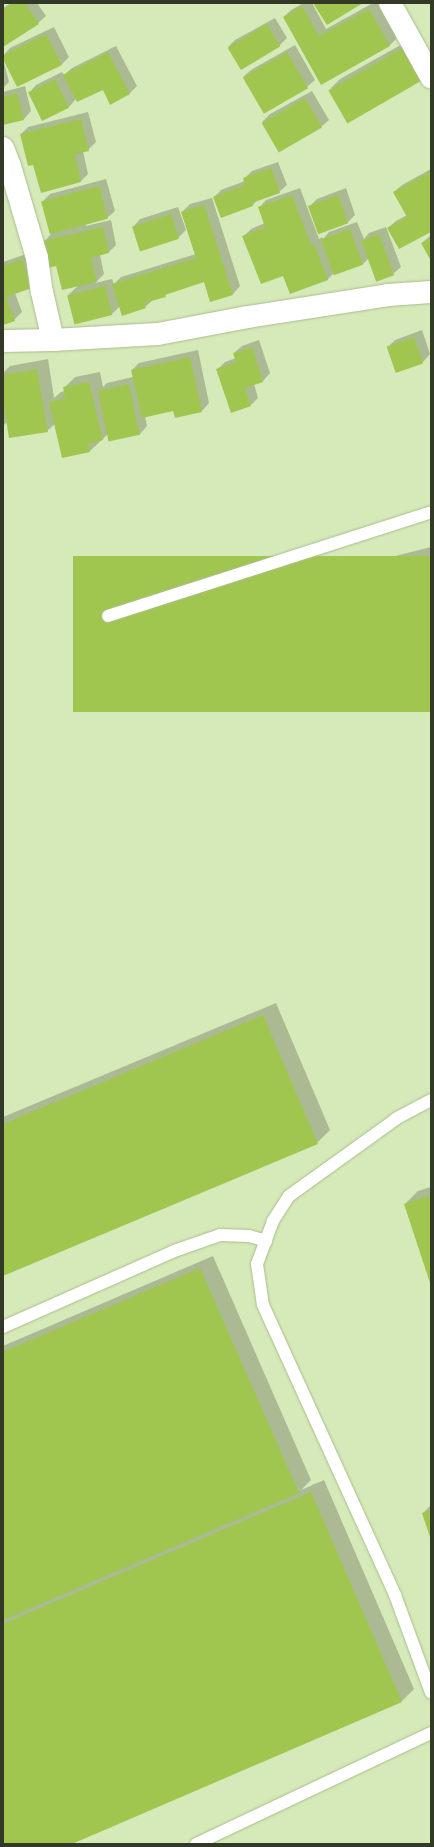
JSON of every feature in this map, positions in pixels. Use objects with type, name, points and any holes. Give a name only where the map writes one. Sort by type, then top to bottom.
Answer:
[{"type":"street","points":[[390,3],[431,77]]},
{"type":"street","points":[[3,148],[10,166],[37,258],[42,292],[53,340]]},
{"type":"street","points":[[3,341],[53,340],[158,334],[248,317],[388,295],[431,292]]},
{"type":"lane","points":[[108,616],[431,512]]},
{"type":"lane","points":[[431,1100],[396,1119],[289,1196],[273,1221],[257,1264],[263,1305],[395,1595],[431,1693]]},
{"type":"lane","points":[[3,1327],[177,1250],[220,1234],[249,1236],[266,1240]]},
{"type":"lane","points":[[196,1844],[431,1733]]},
{"type":"building","points":[[13,3],[25,3],[39,24],[3,47],[3,10]]},
{"type":"building","points":[[313,3],[363,3],[327,25]]},
{"type":"building","points":[[302,6],[319,36],[369,9],[390,46],[321,85],[283,17]]},
{"type":"building","points":[[267,24],[280,46],[241,70],[228,48]]},
{"type":"building","points":[[46,34],[62,65],[17,87],[3,59],[3,55]]},
{"type":"building","points":[[402,48],[421,81],[347,123],[328,90]]},
{"type":"building","points":[[108,52],[130,94],[110,105],[103,90],[77,102],[63,75]]},
{"type":"building","points":[[287,52],[308,88],[264,114],[243,78]]},
{"type":"building","points":[[55,79],[69,108],[42,121],[28,92]]},
{"type":"building","points":[[17,93],[24,120],[3,125],[3,97]]},
{"type":"building","points":[[305,98],[322,127],[279,152],[262,123]]},
{"type":"building","points":[[81,119],[89,151],[75,154],[81,182],[41,193],[33,165],[28,166],[20,134]]},
{"type":"building","points":[[271,168],[280,193],[252,203],[253,206],[221,218],[213,197],[245,185],[243,178]]},
{"type":"building","points":[[431,171],[431,232],[399,249],[387,228],[407,217],[393,192]]},
{"type":"building","points":[[99,186],[108,219],[50,234],[41,202]]},
{"type":"building","points":[[292,195],[311,245],[314,244],[328,280],[290,294],[283,276],[261,284],[242,236],[265,227],[258,207]]},
{"type":"building","points":[[338,195],[348,223],[318,234],[308,206]]},
{"type":"building","points":[[204,205],[233,295],[210,302],[204,282],[165,295],[166,297],[144,303],[146,308],[122,316],[112,284],[196,258],[181,212]]},
{"type":"building","points":[[171,214],[179,239],[140,251],[132,227]]},
{"type":"building","points":[[103,227],[109,253],[91,258],[97,282],[62,290],[56,266],[49,268],[43,241]]},
{"type":"building","points":[[350,229],[363,265],[334,275],[321,240]]},
{"type":"building","points":[[379,234],[394,275],[376,282],[361,240]]},
{"type":"building","points":[[431,238],[431,261],[421,243]]},
{"type":"building","points":[[22,259],[32,288],[6,297],[15,321],[3,325],[3,266]]},
{"type":"building","points":[[105,286],[112,315],[74,325],[67,295]]},
{"type":"building","points":[[414,337],[423,363],[396,373],[387,346]]},
{"type":"building","points":[[252,347],[263,382],[245,388],[251,406],[231,413],[216,369],[236,362],[233,353]]},
{"type":"building","points":[[190,357],[202,412],[175,418],[173,411],[142,418],[131,370]]},
{"type":"building","points":[[37,369],[48,432],[9,438],[3,401],[3,375]]},
{"type":"building","points":[[89,382],[103,440],[89,444],[90,452],[62,458],[49,402],[65,398],[63,387]]},
{"type":"building","points":[[129,384],[140,435],[109,442],[98,391]]},
{"type":"building","points":[[73,556],[431,556],[431,712],[73,712]]},
{"type":"building","points":[[263,1015],[318,1144],[3,1276],[3,1124]]},
{"type":"building","points":[[431,1195],[431,1286],[404,1204]]},
{"type":"building","points":[[200,1268],[299,1493],[3,1620],[3,1352]]},
{"type":"building","points":[[311,1492],[402,1702],[72,1844],[3,1844],[3,1624]]},
{"type":"building","points":[[431,1510],[431,1540],[422,1513]]}]
